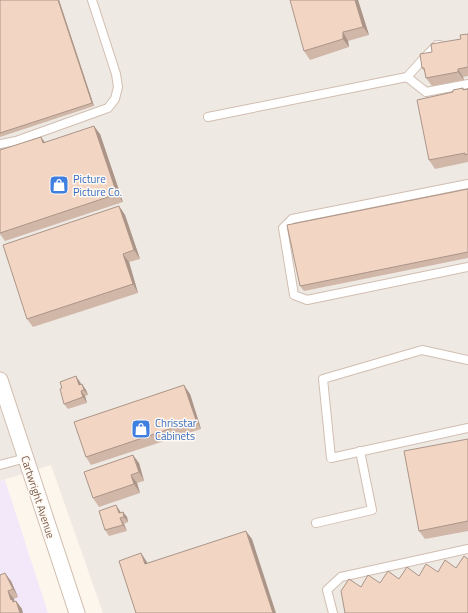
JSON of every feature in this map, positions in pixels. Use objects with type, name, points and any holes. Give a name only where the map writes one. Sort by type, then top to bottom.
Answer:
[{"type":"street","name":"Cartwright Avenue","points":[[0,380],[77,613]]},
{"type":"lane","points":[[0,144],[16,140],[108,108],[115,99],[118,87],[116,74],[92,0]]},
{"type":"lane","points":[[208,117],[407,77],[425,56],[437,45],[445,44]]},
{"type":"lane","points":[[407,77],[426,92],[468,84]]},
{"type":"lane","points":[[468,184],[292,219],[282,228],[294,295],[307,300],[468,267]]},
{"type":"lane","points":[[468,360],[422,350],[322,379],[330,458],[468,428]]},
{"type":"lane","points":[[316,523],[372,510],[360,452]]},
{"type":"lane","points":[[0,465],[26,458]]},
{"type":"lane","points":[[333,613],[327,590],[341,577],[468,549]]},
{"type":"shaded area","points":[[0,0],[468,0],[468,613],[103,613],[51,465],[0,481]]},
{"type":"shaded area","points":[[5,480],[48,613],[0,613],[0,481]]},
{"type":"building","points":[[0,0],[58,0],[92,103],[0,133]]},
{"type":"building","points":[[290,0],[355,0],[363,27],[343,32],[343,39],[304,51]]},
{"type":"building","points":[[468,34],[468,67],[458,69],[458,72],[426,78],[424,68],[422,68],[420,54],[432,52],[431,44],[461,39],[460,35]]},
{"type":"building","points":[[463,88],[463,90],[468,89],[468,154],[465,155],[465,153],[429,160],[417,100],[453,92],[453,90]]},
{"type":"building","name":"Picture Picture Co.","points":[[94,126],[117,194],[0,233],[0,150],[41,137],[43,143]]},
{"type":"building","points":[[468,189],[468,252],[300,286],[287,225]]},
{"type":"building","points":[[119,206],[134,250],[123,254],[133,284],[27,319],[3,245]]},
{"type":"building","points":[[76,376],[79,385],[82,384],[84,390],[81,391],[83,397],[64,404],[60,389],[62,388],[60,382]]},
{"type":"building","name":"Chrisstar Cabinets","points":[[184,385],[196,420],[86,457],[74,422]]},
{"type":"building","points":[[468,439],[468,521],[419,531],[404,451]]},
{"type":"building","points":[[133,455],[139,472],[131,475],[134,484],[93,498],[84,472]]},
{"type":"building","points":[[116,505],[119,513],[123,512],[124,517],[120,518],[123,525],[105,530],[99,511]]},
{"type":"building","points":[[246,531],[273,613],[136,613],[119,561],[141,553],[145,564]]},
{"type":"building","points":[[464,556],[468,559],[468,613],[345,613],[341,591],[349,579],[361,587],[368,575],[380,583],[388,571],[399,579],[407,567],[419,576],[426,564],[438,572],[445,560],[456,568]]},
{"type":"building","points":[[5,573],[13,589],[8,591],[11,600],[12,599],[13,602],[16,601],[20,613],[0,613],[0,575]]},
{"type":"place","name":"Picture Picture Co.","points":[[59,185]]},
{"type":"place","name":"Chrisstar Cabinets","points":[[141,429]]}]
